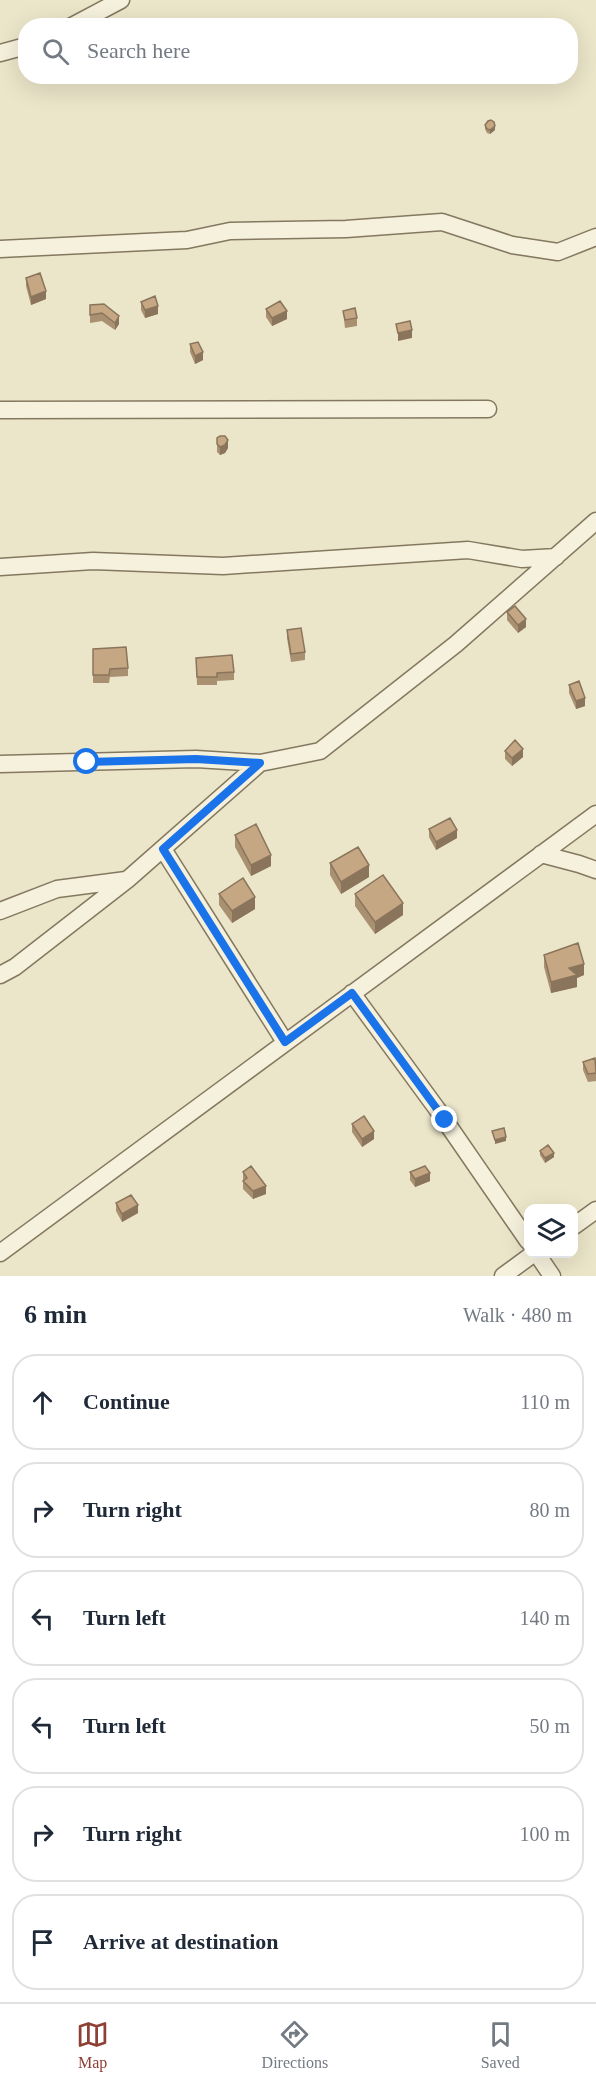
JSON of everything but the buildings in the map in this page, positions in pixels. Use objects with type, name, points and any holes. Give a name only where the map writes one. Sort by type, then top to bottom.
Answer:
[{"type":"street","points":[[87,18],[121,0]]},
{"type":"street","points":[[0,53],[18,48]]},
{"type":"street","points":[[0,249],[187,240],[231,231],[346,229],[442,222],[512,245],[558,252],[596,237]]},
{"type":"street","points":[[0,410],[488,410]]},
{"type":"street","points":[[0,764],[196,759],[260,763],[320,751],[456,644],[596,521]]},
{"type":"street","points":[[0,567],[93,561],[223,566],[468,550],[522,560],[556,557]]},
{"type":"street","points":[[0,975],[15,967],[127,880],[260,763]]},
{"type":"street","points":[[0,1253],[596,814]]},
{"type":"street","points":[[163,849],[285,1042]]},
{"type":"street","points":[[541,854],[596,870]]},
{"type":"street","points":[[0,911],[57,889],[127,880]]},
{"type":"street","points":[[352,993],[437,1109],[524,1235]]},
{"type":"street","points":[[578,1223],[596,1210]]},
{"type":"street","points":[[503,1276],[529,1258]]},
{"type":"street","points":[[538,1258],[552,1276]]},
{"type":"route","points":[[87,762],[196,759],[260,763],[163,849],[285,1042],[352,993],[445,1120]]}]
